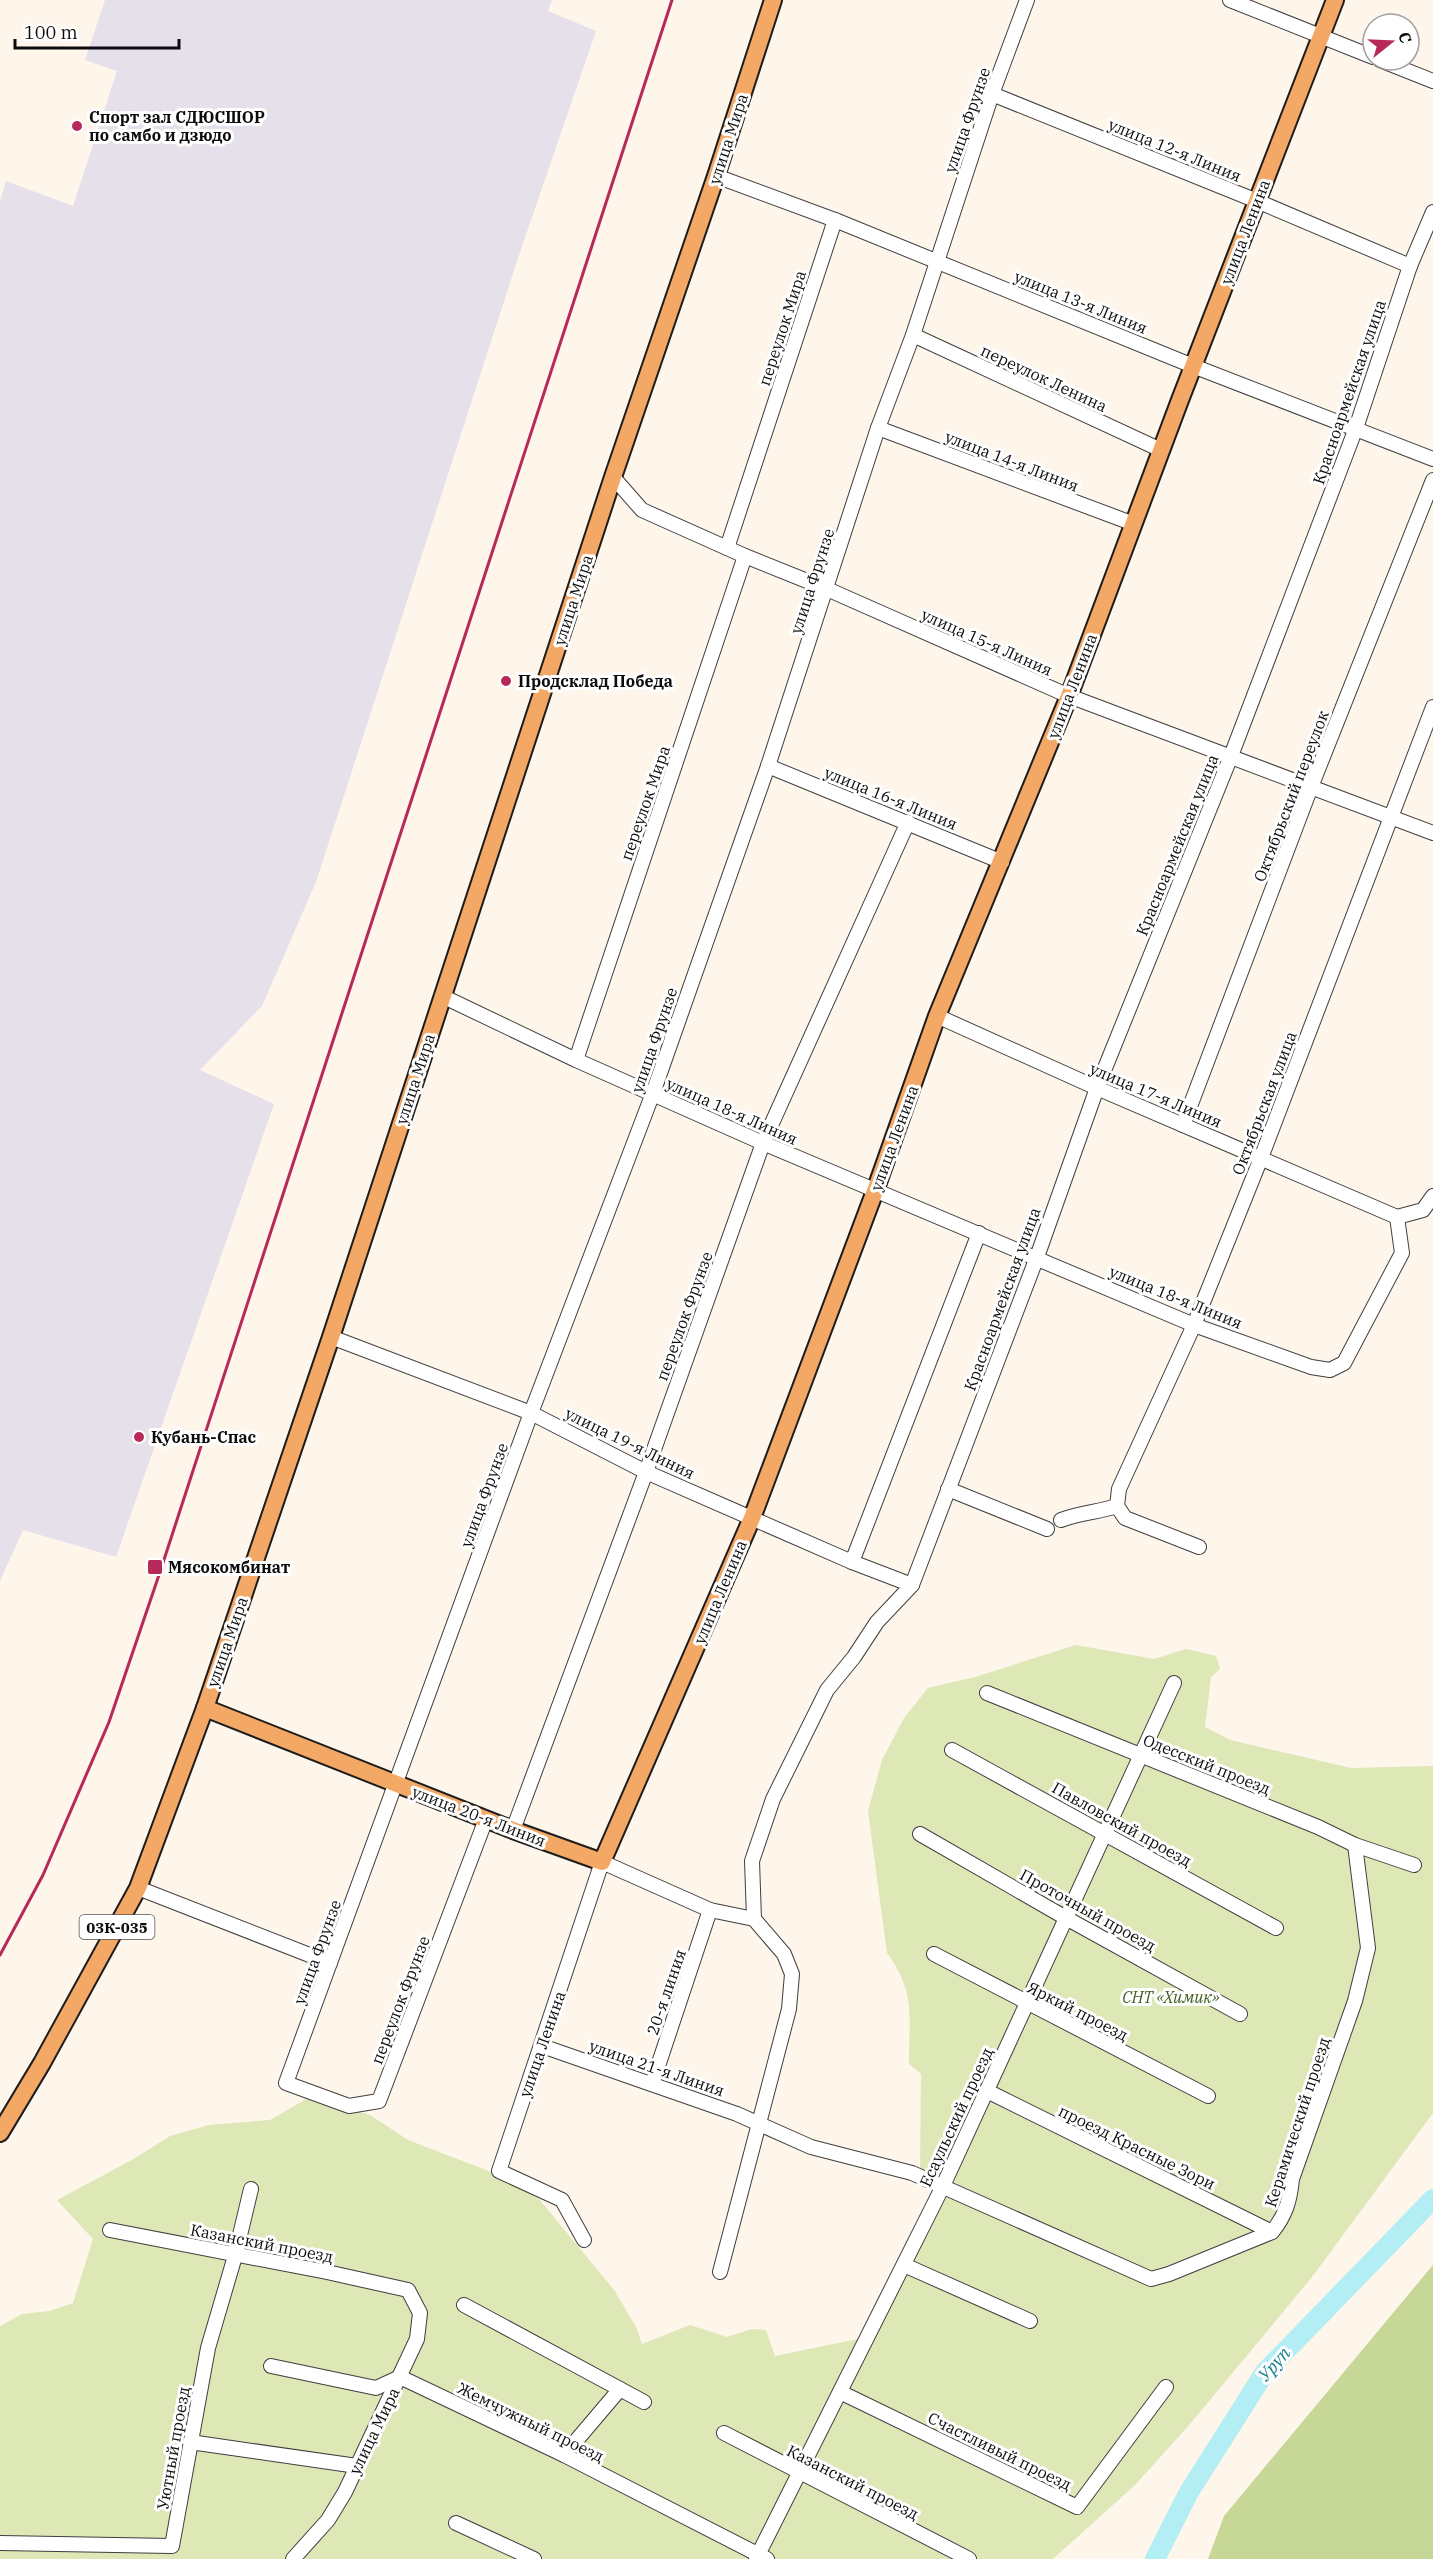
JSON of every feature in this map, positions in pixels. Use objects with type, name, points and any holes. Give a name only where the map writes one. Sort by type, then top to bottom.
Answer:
[{"type":"main road","name":"улица Мира","points":[[0,2133],[42,2063],[138,1887],[205,1708],[331,1337],[613,477],[716,176],[772,0]]},
{"type":"main road","name":"улица Ленина","points":[[602,1862],[752,1518],[875,1191],[937,1016],[1069,696],[1193,366],[1335,0]]},
{"type":"main road","name":"улица 20-я Линия","points":[[205,1708],[513,1830],[602,1862]]},
{"type":"street","name":"улица Фрунзе","points":[[286,2083],[531,1413],[653,1093],[768,766],[878,428],[913,335],[992,94],[1027,0]]},
{"type":"street","points":[[1230,0],[1361,52]]},
{"type":"street","points":[[1410,72],[1433,81]]},
{"type":"street","name":"улица 12-я Линия","points":[[992,94],[1257,201],[1410,266]]},
{"type":"street","name":"улица 13-я Линия","points":[[716,176],[835,220],[1193,366],[1433,459]]},
{"type":"street","name":"Красноармейская улица","points":[[754,1919],[752,1862],[773,1799],[827,1690],[878,1622],[912,1585],[1037,1257],[1097,1088],[1231,756],[1356,428],[1410,266],[1433,212]]},
{"type":"street","name":"переулок Мира","points":[[727,548],[835,220]]},
{"type":"street","name":"переулок Ленина","points":[[913,335],[1161,450]]},
{"type":"street","name":"улица 14-я Линия","points":[[878,428],[1134,524]]},
{"type":"street","name":"улица 15-я Линия","points":[[613,477],[642,510],[744,556],[827,589],[1069,696],[1433,833]]},
{"type":"street","name":"Октябрьский переулок","points":[[1183,1125],[1311,787],[1433,480]]},
{"type":"street","name":"переулок Мира","points":[[576,1060],[744,556]]},
{"type":"street","name":"Октябрьская улица","points":[[1117,1506],[1119,1489],[1194,1325],[1261,1158],[1433,707]]},
{"type":"street","name":"улица 16-я Линия","points":[[768,766],[1002,862]]},
{"type":"street","name":"переулок Фрунзе","points":[[513,1830],[646,1472],[764,1143],[908,822]]},
{"type":"street","name":"улица 18-я Линия","points":[[442,996],[576,1060],[875,1191],[1037,1257],[1194,1325],[1311,1367],[1330,1370],[1344,1363],[1402,1253],[1396,1217]]},
{"type":"street","name":"улица 17-я Линия","points":[[937,1016],[1396,1217]]},
{"type":"street","points":[[1396,1217],[1423,1210],[1433,1196]]},
{"type":"street","points":[[852,1562],[979,1233]]},
{"type":"street","name":"улица 19-я Линия","points":[[331,1337],[531,1413],[646,1472],[852,1562],[912,1585]]},
{"type":"street","points":[[948,1490],[1047,1528]]},
{"type":"street","points":[[1061,1520],[1071,1516],[1098,1513],[1117,1506],[1125,1518],[1199,1547]]},
{"type":"street","name":"Есаульский проезд","points":[[760,2558],[942,2188],[1174,1683]]},
{"type":"street","name":"Одесский проезд","points":[[987,1693],[1318,1827],[1355,1845],[1414,1865]]},
{"type":"street","name":"Павловский проезд","points":[[952,1750],[1276,1928]]},
{"type":"street","name":"переулок Фрунзе","points":[[286,2083],[349,2106],[379,2101],[486,1819]]},
{"type":"street","name":"Проточный проезд","points":[[920,1834],[1240,2014]]},
{"type":"street","name":"Керамический проезд","points":[[942,2188],[1151,2278],[1169,2274],[1272,2232],[1283,2219],[1290,2201],[1292,2179],[1355,2001],[1368,1948],[1355,1845]]},
{"type":"street","name":"улица 20-я Линия","points":[[602,1862],[711,1910],[754,1919]]},
{"type":"street","name":"улица Ленина","points":[[584,2240],[562,2200],[499,2170],[602,1862]]},
{"type":"street","points":[[138,1887],[330,1963]]},
{"type":"street","name":"20-я линия","points":[[652,2084],[711,1910]]},
{"type":"street","points":[[720,2272],[789,2009],[792,1974],[784,1954],[754,1919]]},
{"type":"street","name":"Яркий проезд","points":[[934,1954],[1208,2096]]},
{"type":"street","name":"улица 21-я Линия","points":[[542,2046],[737,2114],[759,2124]]},
{"type":"street","name":"проезд Красные Зори","points":[[987,2091],[1272,2232]]},
{"type":"street","points":[[759,2124],[811,2147],[912,2173],[942,2188]]},
{"type":"street","name":"Уютный проезд","points":[[0,2543],[172,2546],[208,2348],[235,2256],[251,2189]]},
{"type":"street","name":"Казанский проезд","points":[[110,2230],[408,2290]]},
{"type":"street","points":[[904,2265],[1030,2321]]},
{"type":"street","name":"улица Мира","points":[[293,2559],[328,2520],[357,2466],[417,2339],[420,2313],[408,2290]]},
{"type":"street","points":[[464,2305],[644,2402]]},
{"type":"street","points":[[271,2366],[376,2388],[400,2377]]},
{"type":"street","name":"Жемчужный проезд","points":[[400,2377],[564,2456],[760,2558]]},
{"type":"street","name":"Счастливый проезд","points":[[840,2392],[1077,2507],[1166,2387]]},
{"type":"street","points":[[564,2456],[620,2389]]},
{"type":"street","name":"Казанский проезд","points":[[724,2433],[969,2559]]},
{"type":"street","points":[[190,2442],[357,2466]]},
{"type":"street","points":[[456,2523],[534,2559]]},
{"type":"shaded area","points":[[105,0],[552,0],[548,11],[596,31],[518,258],[316,882],[262,1006],[200,1070],[274,1104],[116,1557],[23,1530],[0,1581],[0,201],[6,181],[73,206],[117,71],[85,60]]},
{"type":"green space","name":"СНТ «Химик»","points":[[1076,1645],[1154,1659],[1186,1649],[1216,1656],[1220,1669],[1211,1677],[1205,1727],[1230,1740],[1351,1768],[1433,1766],[1433,2113],[1312,2277],[1190,2424],[1135,2485],[1053,2559],[0,2559],[0,2326],[22,2314],[50,2311],[73,2303],[93,2239],[57,2200],[132,2160],[170,2136],[209,2125],[270,2120],[310,2097],[370,2115],[408,2140],[499,2175],[539,2199],[614,2290],[636,2327],[642,2344],[690,2325],[727,2337],[752,2329],[766,2330],[775,2356],[858,2339],[929,2198],[942,2188],[920,2171],[921,2074],[909,2064],[910,2019],[907,1993],[903,1980],[887,1953],[868,1811],[882,1760],[904,1718],[928,1688],[975,1677]]},
{"type":"green space","points":[[1433,2265],[1433,2559],[1208,2559],[1224,2516]]},
{"type":"waterway","name":"Уруп","points":[[1155,2559],[1189,2492],[1265,2372],[1433,2199]]},
{"type":"railway","points":[[0,1955],[43,1875],[109,1722],[160,1572],[672,0]]},
{"type":"place","name":"Спорт зал СДЮСШОР по самбо и дзюдо","points":[[77,126]]},
{"type":"place","name":"Продсклад Победа","points":[[506,681]]},
{"type":"place","name":"Кубань-Спас","points":[[139,1437]]},
{"type":"place","name":"Мясокомбинат","points":[[155,1567]]}]
